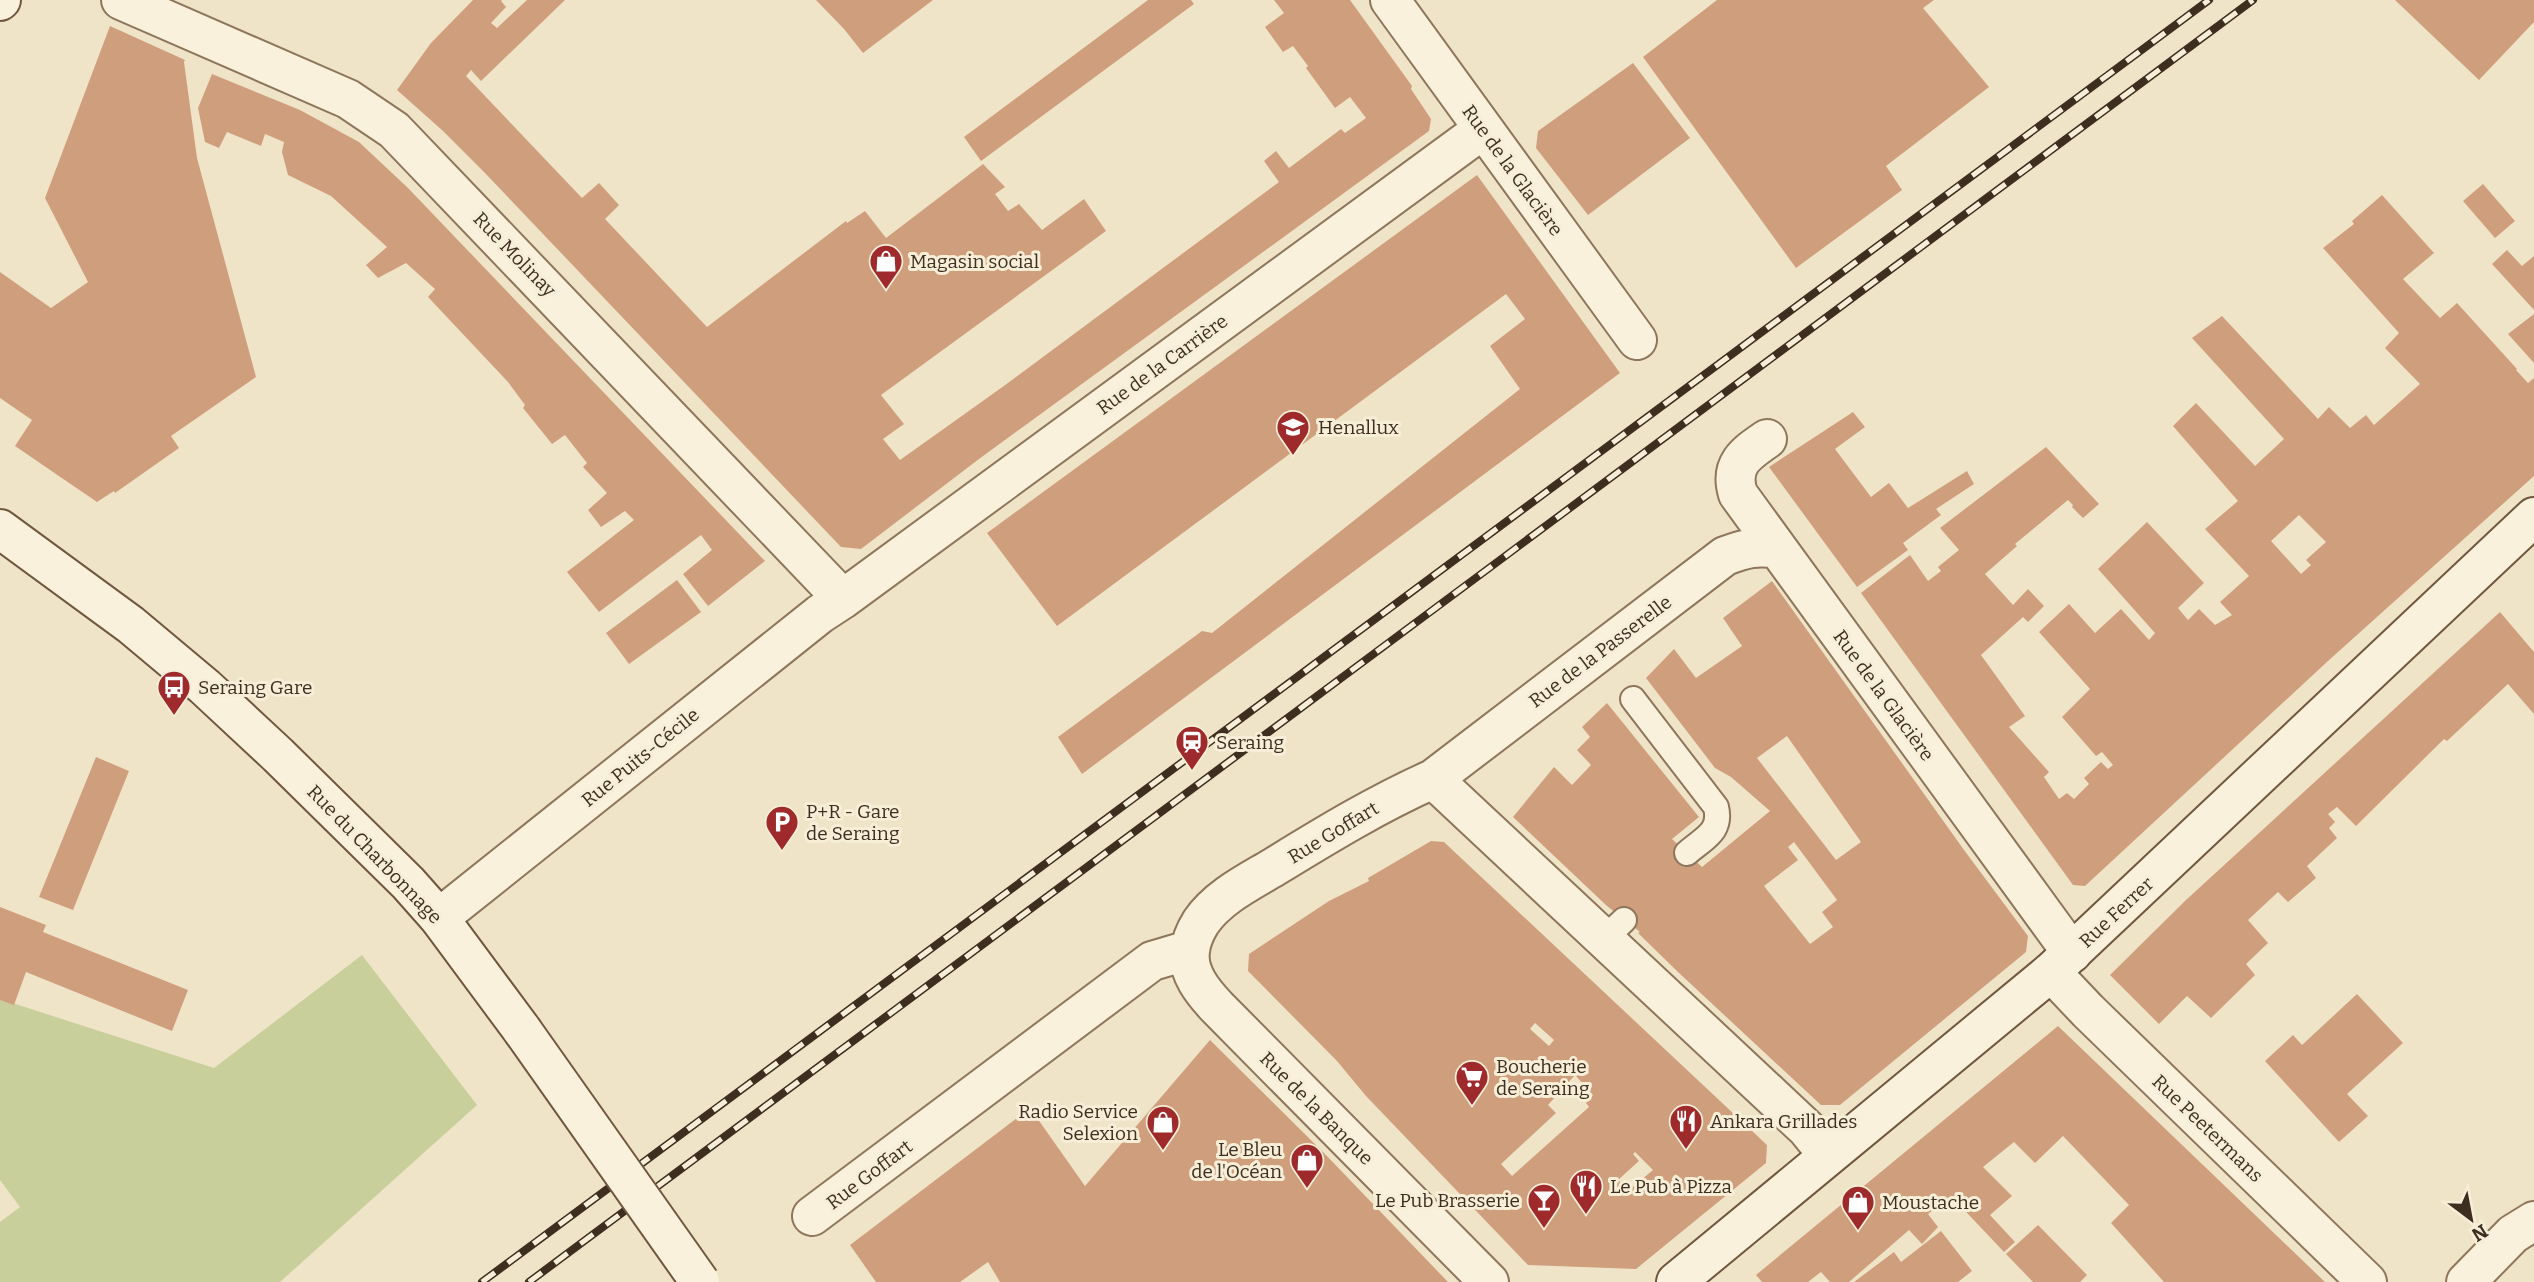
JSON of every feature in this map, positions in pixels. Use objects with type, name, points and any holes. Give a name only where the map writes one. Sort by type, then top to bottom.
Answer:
[{"type":"street","name":"Rue Molinay","points":[[121,0],[348,99],[394,130],[843,599]]},
{"type":"street","name":"Rue de la Glacière","points":[[1390,0],[1637,340]]},
{"type":"street","name":"Rue de la Carrière","points":[[843,599],[1482,130]]},
{"type":"street","name":"Rue de la Glacière","points":[[1767,439],[1748,453],[1737,467],[1733,480],[1738,494],[2062,962]]},
{"type":"street","name":"Rue Ferrer","points":[[1676,1282],[2062,962],[2533,521]]},
{"type":"street","name":"Rue du Charbonnage","points":[[0,530],[131,625],[205,687],[408,884],[439,918],[522,1030],[700,1282]]},
{"type":"street","name":"Rue de la Passerelle","points":[[1433,779],[1725,556],[1746,548],[1761,546],[1777,549]]},
{"type":"street","name":"Rue Puits-Cécile","points":[[439,918],[820,614],[843,599]]},
{"type":"street","points":[[1433,779],[1614,930],[1807,1129],[1828,1155]]},
{"type":"street","name":"Rue Goffart","points":[[813,1216],[1152,961],[1179,953],[1189,954],[1193,937],[1202,920],[1233,892],[1386,800],[1433,779]]},
{"type":"street","name":"Rue de la Banque","points":[[1189,954],[1193,974],[1204,993],[1489,1282]]},
{"type":"street","name":"Rue Peetermans","points":[[2062,962],[2088,1011],[2367,1282]]},
{"type":"street","points":[[2466,1282],[2513,1234],[2534,1221]]},
{"type":"lane","points":[[1633,699],[1716,807],[1719,819],[1713,831],[1687,853]]},
{"type":"green space","points":[[362,955],[477,1105],[280,1282],[0,1282],[0,1222],[20,1207],[0,1180],[0,999],[214,1068]]},
{"type":"building","points":[[473,0],[502,0],[506,7],[491,23],[497,28],[527,0],[565,0],[481,81],[471,70],[466,76],[582,198],[599,183],[619,205],[605,219],[707,327],[846,221],[847,223],[865,211],[886,238],[983,164],[1005,187],[995,194],[1008,211],[1019,204],[1042,230],[1084,199],[1106,231],[881,395],[904,424],[883,439],[900,460],[1279,182],[1264,161],[1276,151],[1289,168],[1341,129],[1345,133],[1366,118],[1350,97],[1335,108],[1293,46],[1283,52],[1265,27],[1284,13],[1274,0],[1350,0],[1412,86],[1411,89],[1431,119],[1429,131],[979,459],[861,549],[841,547],[484,172],[397,90],[431,43]]},
{"type":"building","points":[[816,0],[933,0],[863,53]]},
{"type":"building","points":[[1148,0],[1191,0],[1194,4],[981,161],[964,137]]},
{"type":"building","points":[[1717,0],[1934,0],[1923,8],[1989,87],[1886,166],[1902,190],[1796,268],[1643,57]]},
{"type":"building","points":[[2395,0],[2534,0],[2534,22],[2479,80]]},
{"type":"building","points":[[110,26],[185,60],[197,158],[256,377],[171,436],[179,448],[115,493],[114,491],[97,502],[15,446],[32,420],[0,398],[0,272],[51,308],[88,282],[45,198]]},
{"type":"building","points":[[1633,63],[1690,138],[1588,215],[1536,148],[1538,131]]},
{"type":"building","points":[[212,74],[300,110],[359,142],[408,188],[765,561],[708,606],[683,574],[712,550],[701,535],[599,612],[567,572],[634,520],[625,511],[601,527],[588,510],[607,493],[583,467],[587,463],[565,435],[552,444],[523,408],[525,405],[508,382],[428,297],[435,289],[406,263],[378,278],[366,265],[387,247],[331,196],[288,175],[282,152],[284,142],[265,134],[261,146],[227,132],[219,148],[205,142],[198,108]]},
{"type":"building","points":[[1477,175],[1620,373],[1082,774],[1058,737],[1202,631],[1212,633],[1520,389],[1490,346],[1525,319],[1506,294],[1057,626],[987,533]]},
{"type":"building","points":[[2483,184],[2515,221],[2495,238],[2463,201]]},
{"type":"building","points":[[2382,195],[2434,253],[2403,279],[2440,318],[2457,303],[2528,383],[2534,378],[2534,476],[2328,661],[2085,886],[2073,885],[1861,593],[1910,555],[1928,581],[1941,571],[1938,567],[1959,550],[1940,528],[2046,447],[2099,504],[2083,518],[2068,500],[2015,544],[2017,546],[1985,574],[2013,605],[2028,589],[2044,606],[2028,622],[2023,617],[1981,655],[2025,716],[2009,727],[2049,772],[2044,777],[2059,799],[2067,793],[2074,799],[2089,784],[2084,778],[2101,762],[2108,769],[2113,765],[2102,752],[2096,756],[2062,717],[2090,689],[2039,632],[2069,604],[2095,633],[2121,609],[2149,640],[2155,633],[2098,569],[2147,522],[2204,583],[2178,608],[2188,620],[2199,609],[2215,625],[2232,615],[2220,602],[2249,576],[2205,529],[2238,501],[2173,426],[2196,403],[2255,466],[2284,439],[2192,338],[2222,316],[2318,419],[2329,407],[2350,428],[2366,415],[2374,425],[2420,384],[2385,348],[2399,333],[2323,248],[2354,224],[2352,221]],"holes":[[[2299,515],[2326,542],[2306,560],[2311,565],[2301,574],[2271,541]]]},
{"type":"building","points":[[2507,250],[2522,266],[2534,256],[2534,310],[2492,264]]},
{"type":"building","points":[[2534,314],[2534,363],[2508,334]]},
{"type":"building","points":[[1853,412],[1865,427],[1835,449],[1871,497],[1889,483],[1908,508],[1967,471],[1974,484],[1936,509],[1941,515],[1903,543],[1908,550],[1857,587],[1769,467]]},
{"type":"building","points":[[677,580],[701,612],[629,664],[606,633]]},
{"type":"building","points":[[1772,581],[2028,936],[2026,952],[1840,1105],[1821,1105],[1679,973],[1638,933],[1640,932],[1607,906],[1513,817],[1554,767],[1572,785],[1591,765],[1577,750],[1590,737],[1582,727],[1607,703],[1699,817],[1672,839],[1702,867],[1770,811],[1731,777],[1715,768],[1646,678],[1674,649],[1696,678],[1742,646],[1723,618]],"holes":[[[1787,736],[1861,842],[1836,860],[1757,758]],[[1794,842],[1837,900],[1822,912],[1833,927],[1810,944],[1764,886],[1798,860],[1788,847]]]},
{"type":"building","points":[[2500,612],[2534,652],[2534,714],[2508,684],[2447,741],[2444,739],[2356,826],[2337,807],[2328,814],[2335,822],[2329,828],[2337,838],[2307,866],[2316,878],[2288,902],[2278,892],[2248,920],[2268,943],[2246,964],[2255,975],[2211,1018],[2187,996],[2159,1024],[2110,975],[2186,900]]},
{"type":"building","points":[[96,757],[129,771],[73,910],[39,897]]},
{"type":"building","points":[[1431,841],[1444,842],[1767,1145],[1766,1163],[1636,1269],[1528,1265],[1366,1096],[1337,1061],[1248,971],[1249,954],[1329,901],[1369,881],[1368,878]],"holes":[[[1535,1023],[1554,1040],[1549,1046],[1530,1029]],[[1575,1075],[1593,1095],[1586,1103],[1589,1107],[1512,1176],[1501,1164],[1556,1113],[1548,1105]],[[1635,1152],[1653,1170],[1629,1190],[1618,1180],[1639,1161],[1633,1154]]]},
{"type":"building","points":[[0,907],[46,925],[43,932],[188,990],[172,1031],[26,972],[14,1005],[0,1000]]},
{"type":"building","points":[[2357,994],[2403,1043],[2347,1094],[2368,1116],[2339,1142],[2265,1061],[2293,1035],[2302,1045]]},
{"type":"building","points":[[2058,1026],[2325,1282],[2164,1282],[2111,1223],[2129,1205],[2063,1136],[2035,1163],[2014,1142],[1983,1167],[2012,1196],[1990,1215],[2015,1242],[2004,1252],[1951,1196],[1928,1214],[1938,1227],[1922,1244],[1909,1230],[1849,1282],[1830,1282],[1821,1272],[1808,1282],[1762,1282],[1756,1275]]},
{"type":"building","points":[[1210,1040],[1448,1282],[1000,1282],[988,1262],[960,1282],[876,1282],[850,1245],[1030,1108],[1085,1186]]},
{"type":"building","points":[[2038,1225],[2087,1275],[2080,1282],[2033,1282],[2006,1254]]},
{"type":"building","points":[[1941,1231],[1972,1271],[1958,1282],[1854,1282],[1894,1252],[1901,1262]]},
{"type":"railway","points":[[482,1282],[2209,0]]},
{"type":"railway","points":[[529,1282],[2253,0]]},
{"type":"place","name":"Magasin social","points":[[886,291]]},
{"type":"place","name":"Henallux","points":[[1293,457]]},
{"type":"place","name":"Seraing Gare","points":[[174,717]]},
{"type":"place","name":"Seraing","points":[[1192,772]]},
{"type":"place","name":"P+R - Gare de Seraing","points":[[782,852]]},
{"type":"place","name":"Boucherie de Seraing","points":[[1472,1107]]},
{"type":"place","name":"Ankara Grillades","points":[[1686,1151]]},
{"type":"place","name":"Radio Service Selexion","points":[[1163,1152]]},
{"type":"place","name":"Le Bleu de l'Océan","points":[[1307,1190]]},
{"type":"place","name":"Le Pub à Pizza","points":[[1586,1216]]},
{"type":"place","name":"Le Pub Brasserie","points":[[1544,1230]]},
{"type":"place","name":"Moustache","points":[[1858,1232]]}]
